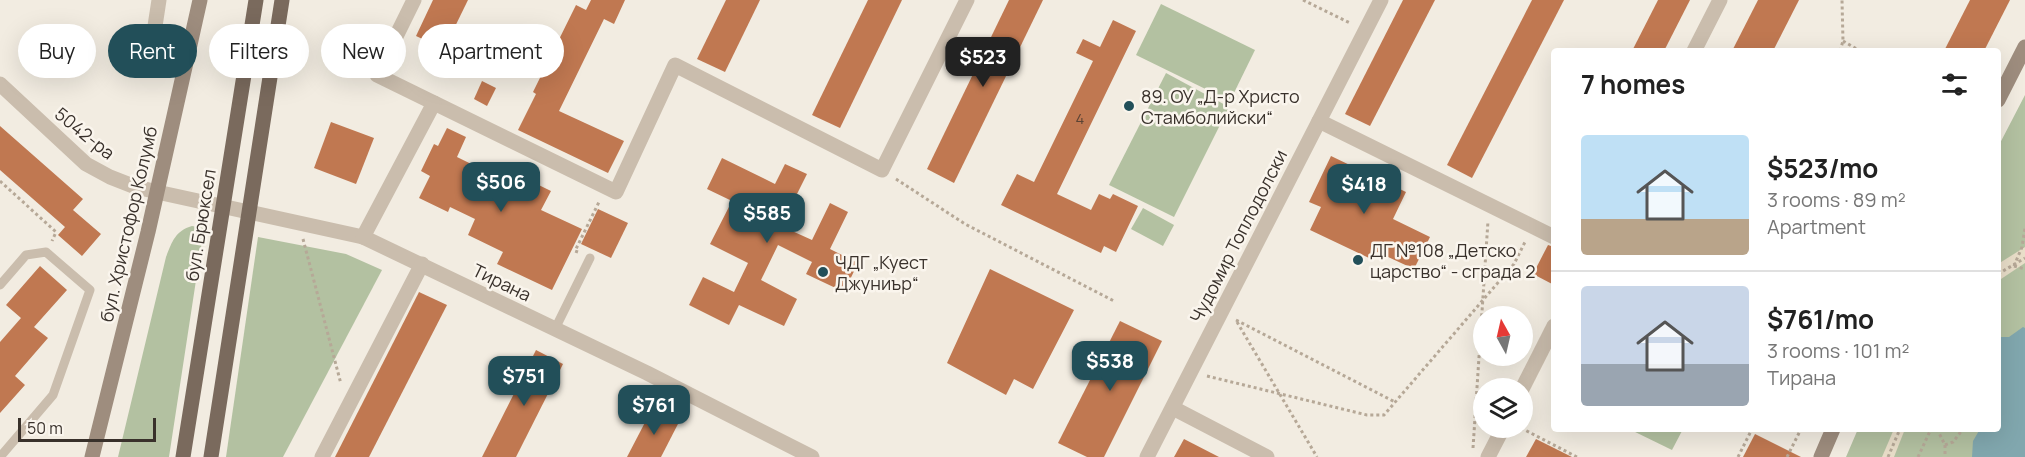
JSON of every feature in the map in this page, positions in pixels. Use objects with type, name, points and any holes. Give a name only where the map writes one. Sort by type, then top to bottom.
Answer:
[{"type":"main road","name":"бул. Христофор Колумб","points":[[92,457],[157,192],[200,0]]},
{"type":"main road","name":"бул. Брюксел","points":[[183,457],[255,0]]},
{"type":"main road","points":[[211,457],[282,0]]},
{"type":"main road","points":[[2001,94],[2025,47]]},
{"type":"main road","points":[[1821,457],[1832,432]]},
{"type":"street","points":[[155,24],[159,0]]},
{"type":"street","points":[[414,0],[377,75],[615,192],[675,65],[882,170],[967,0]]},
{"type":"street","name":"Чудомир Топлодолски","points":[[1148,457],[1381,0]]},
{"type":"street","points":[[1696,48],[1720,0]]},
{"type":"street","name":"5042-ра","points":[[0,84],[86,164],[117,180],[157,192]]},
{"type":"street","points":[[363,237],[434,103]]},
{"type":"street","points":[[1319,121],[1551,235]]},
{"type":"street","name":"Тирана","points":[[157,192],[363,237],[423,264],[812,457]]},
{"type":"street","points":[[322,457],[423,264]]},
{"type":"street","points":[[1528,378],[1551,333]]},
{"type":"street","points":[[1173,408],[1268,457]]},
{"type":"street","points":[[1488,457],[1498,438]]},
{"type":"lane","points":[[0,285],[26,255],[46,252],[90,290],[53,395],[0,457]]},
{"type":"lane","points":[[555,329],[590,258]]},
{"type":"path","points":[[1303,0],[1365,30]]},
{"type":"path","points":[[1841,48],[1843,41],[1842,0]]},
{"type":"path","points":[[1843,41],[1855,48]]},
{"type":"path","points":[[882,170],[965,224],[1114,301]]},
{"type":"path","points":[[0,181],[56,232],[46,252]]},
{"type":"path","points":[[590,258],[575,250],[606,187]]},
{"type":"path","points":[[1472,457],[1489,204]]},
{"type":"path","points":[[298,223],[347,409]]},
{"type":"path","points":[[1191,372],[1367,415],[1384,414],[1514,264],[1533,226]]},
{"type":"path","points":[[2014,266],[2022,247],[2025,228]]},
{"type":"path","points":[[2001,272],[2025,258]]},
{"type":"path","points":[[2014,266],[2025,269]]},
{"type":"path","points":[[1221,313],[1395,402]]},
{"type":"path","points":[[1235,320],[1317,457]]},
{"type":"path","points":[[1738,457],[1750,432]]},
{"type":"path","points":[[1787,457],[1800,432]]},
{"type":"path","points":[[1888,457],[1899,432]]},
{"type":"path","points":[[1918,457],[1929,432]]},
{"type":"path","points":[[1938,432],[1945,446],[1945,457]]},
{"type":"path","points":[[1945,446],[1953,442],[1961,432]]},
{"type":"path","points":[[1533,434],[1577,457]]},
{"type":"green space","points":[[1161,4],[1255,50],[1230,101],[1136,55]]},
{"type":"green space","points":[[1166,73],[1229,107],[1174,217],[1109,185]]},
{"type":"green space","points":[[2025,95],[2025,457],[1846,457],[1857,432],[2001,432],[2001,141]]},
{"type":"green space","points":[[1143,208],[1174,225],[1163,246],[1131,229]]},
{"type":"green space","points":[[192,226],[204,228],[169,457],[118,457],[166,257],[178,234]]},
{"type":"green space","points":[[258,237],[346,254],[382,270],[283,457],[226,457]]},
{"type":"green space","points":[[1635,432],[1681,432],[1672,450]]},
{"type":"shaded area","points":[[2025,247],[2025,263],[2001,279],[2001,262]]},
{"type":"shaded area","points":[[1893,432],[1904,432],[1894,457],[1882,457]]},
{"type":"water","points":[[2023,327],[2025,328],[2025,457],[1972,457],[1973,441],[1978,432],[2001,432],[2001,337],[2009,337]]},
{"type":"building","points":[[433,0],[468,0],[456,24],[422,24]]},
{"type":"building","points":[[591,0],[625,0],[614,24],[604,19],[559,111],[624,141],[608,173],[518,130],[536,94],[533,92],[540,78],[564,78],[564,29],[576,5],[586,10]]},
{"type":"building","points":[[726,0],[760,0],[725,72],[697,59]]},
{"type":"building","points":[[868,0],[902,0],[840,128],[812,115]]},
{"type":"building","points":[[1009,0],[1043,0],[954,183],[927,169]]},
{"type":"building","points":[[1403,0],[1435,0],[1370,126],[1345,114]]},
{"type":"building","points":[[1532,0],[1564,0],[1472,178],[1447,165]]},
{"type":"building","points":[[1658,0],[1690,0],[1666,48],[1634,48]]},
{"type":"building","points":[[1758,0],[1799,0],[1775,48],[1734,48]]},
{"type":"building","points":[[1970,0],[2010,0],[1986,48],[1946,48]]},
{"type":"building","points":[[1113,20],[1136,31],[1057,194],[1091,210],[1099,194],[1110,199],[1113,194],[1138,206],[1116,252],[1104,246],[1101,253],[1001,205],[1017,174],[1034,182],[1093,61],[1076,53],[1083,39],[1100,47]]},
{"type":"building","points":[[482,81],[496,88],[487,106],[474,99]]},
{"type":"building","points":[[331,122],[374,138],[356,184],[314,168]]},
{"type":"building","points":[[0,126],[83,199],[73,210],[101,234],[82,256],[58,235],[65,227],[0,170]]},
{"type":"building","points":[[447,128],[466,137],[457,157],[510,183],[514,173],[551,191],[541,210],[582,229],[552,290],[497,264],[503,252],[468,235],[475,219],[450,207],[448,212],[419,198],[430,176],[421,171],[434,144],[438,146]]},
{"type":"building","points":[[1331,156],[1406,192],[1393,219],[1430,237],[1414,269],[1373,250],[1369,258],[1310,230],[1321,207],[1309,202]]},
{"type":"building","points":[[722,158],[775,184],[785,164],[807,174],[781,226],[812,240],[830,203],[848,212],[830,249],[858,263],[844,292],[806,274],[812,262],[778,245],[761,280],[797,299],[784,326],[739,305],[729,325],[689,305],[703,277],[734,292],[748,263],[710,244],[732,201],[707,189]]},
{"type":"building","points":[[598,209],[628,223],[611,258],[581,244]]},
{"type":"building","points":[[1548,245],[1551,246],[1551,283],[1533,274]]},
{"type":"building","points":[[40,266],[67,290],[34,327],[48,338],[15,376],[25,385],[0,413],[0,342],[21,318],[6,305]]},
{"type":"building","points":[[990,269],[1074,310],[1033,389],[1014,379],[1006,395],[947,363]]},
{"type":"building","points":[[419,292],[447,305],[369,457],[335,457]]},
{"type":"building","points":[[1120,321],[1162,341],[1104,457],[1087,457],[1058,443]]},
{"type":"building","points":[[536,350],[563,364],[516,457],[482,457]]},
{"type":"building","points":[[652,409],[679,422],[661,457],[627,457]]},
{"type":"building","points":[[1755,434],[1801,457],[1743,457]]},
{"type":"building","points":[[1184,439],[1219,457],[1174,457]]},
{"type":"building","points":[[1536,439],[1572,457],[1526,457]]},
{"type":"place","name":"89. ОУ „Д-р Христо Стамболийски“","points":[[1129,106]]},
{"type":"place","name":"ДГ №108 „Детско царство“ - сграда 2","points":[[1358,260]]},
{"type":"place","name":"ЧДГ „Куест Джуниър“","points":[[823,272]]}]
